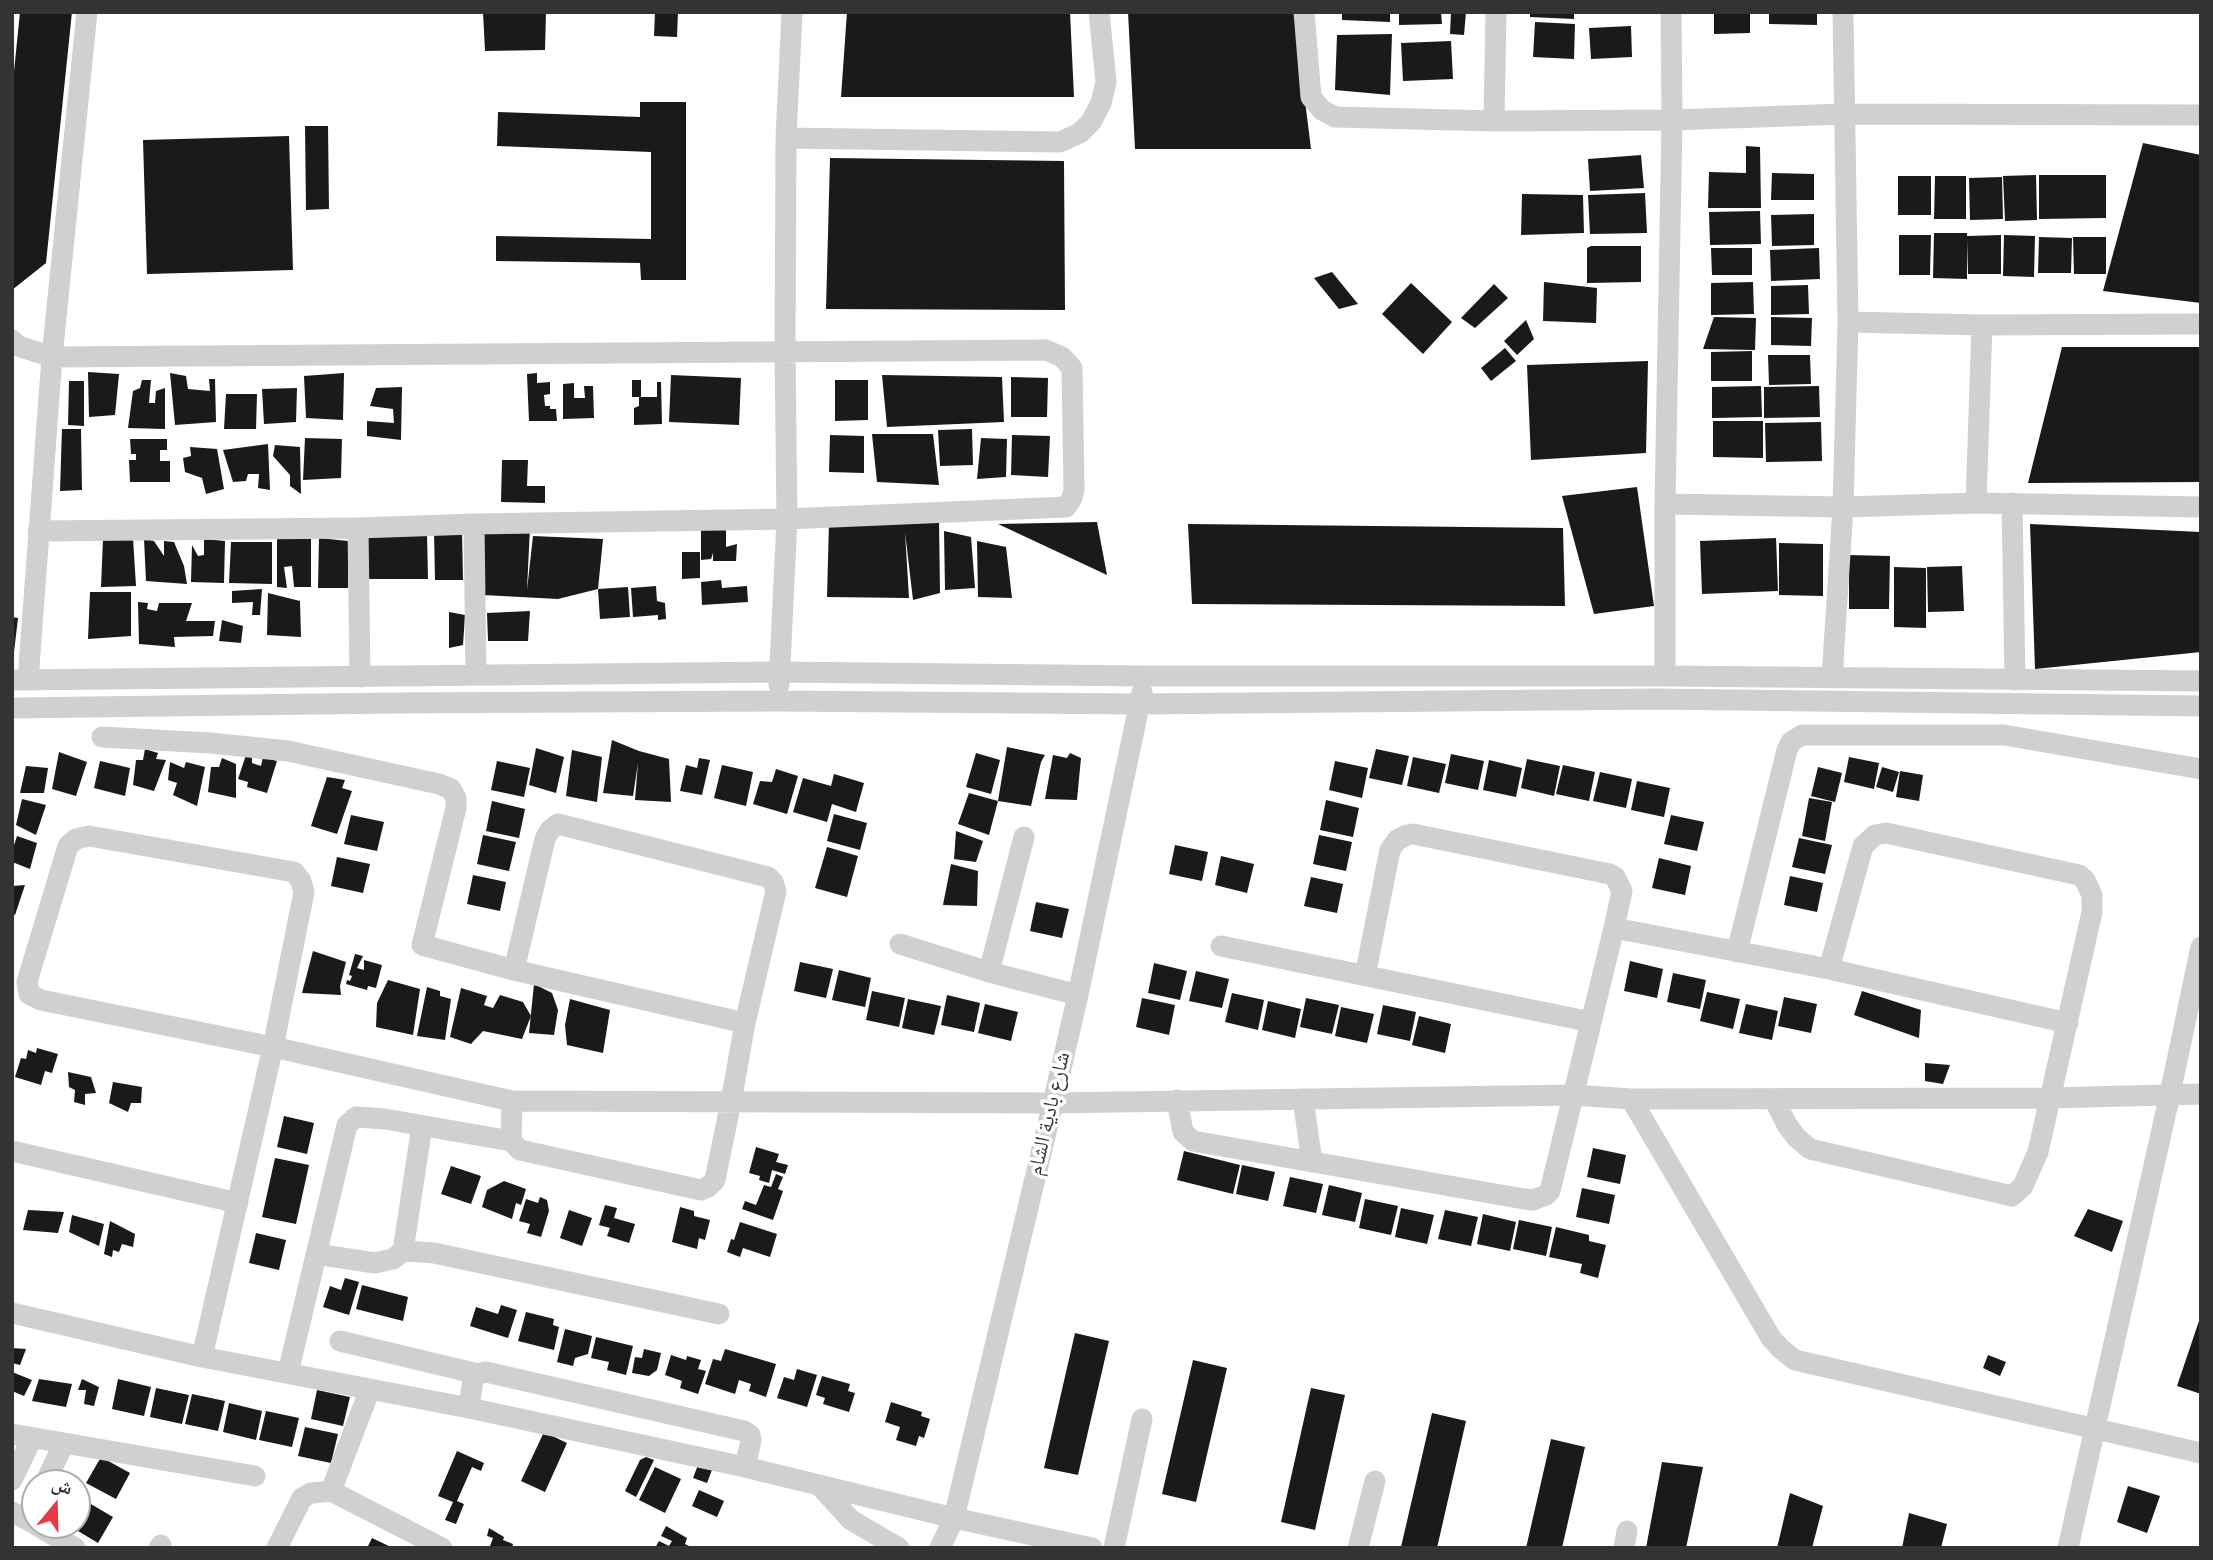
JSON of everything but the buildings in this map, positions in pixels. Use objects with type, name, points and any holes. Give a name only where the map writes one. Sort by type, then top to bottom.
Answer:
[{"type":"street","points":[[87,12],[52,357],[38,531],[20,680],[779,672],[2201,681]]},
{"type":"street","points":[[778,701],[787,519],[786,138],[792,12]]},
{"type":"street","points":[[786,138],[1060,142],[1080,134],[1091,122],[1101,103],[1106,82],[1100,12]]},
{"type":"street","points":[[1304,12],[1311,97],[1322,110],[1335,117],[1494,121],[1672,120],[1845,114],[2201,115]]},
{"type":"street","points":[[1494,121],[1496,12]]},
{"type":"street","points":[[1665,676],[1664,504],[1672,120],[1671,12]]},
{"type":"street","points":[[1832,678],[1843,507],[1848,323],[1843,12]]},
{"type":"street","points":[[1848,323],[2201,324]]},
{"type":"street","points":[[1976,503],[1982,325]]},
{"type":"street","points":[[12,340],[18,345],[52,357],[1046,350],[1062,357],[1072,368],[1074,490],[1066,507],[787,519],[358,528],[38,531]]},
{"type":"street","points":[[1664,504],[1843,507],[2012,503],[2201,507]]},
{"type":"street","points":[[2012,503],[2015,680]]},
{"type":"street","points":[[474,524],[476,675]]},
{"type":"street","points":[[358,528],[360,677]]},
{"type":"street","name":"شارع بادية الشام","points":[[940,1548],[954,1518],[1053,1103],[1145,676]]},
{"type":"street","points":[[1419,676],[1420,701]]},
{"type":"street","points":[[12,708],[394,702],[1140,704],[1657,699],[2201,706]]},
{"type":"street","points":[[1737,952],[1787,750],[1791,742],[1802,735],[2004,735],[2201,769]]},
{"type":"street","points":[[102,737],[210,743],[288,751],[439,784],[451,789],[456,798],[456,808],[422,945],[514,970],[745,1023]]},
{"type":"street","points":[[288,1373],[347,1125],[356,1118],[385,1119],[512,1141],[520,1150],[701,1190],[715,1180],[745,1023],[776,891],[768,877],[558,824],[550,830],[545,839],[514,970]]},
{"type":"street","points":[[1774,1099],[1787,1125],[1810,1149],[2012,1196],[2022,1186],[2038,1152],[2092,912],[2092,895],[2085,880],[2071,873],[1886,833],[1875,835],[1863,846],[1829,969]]},
{"type":"street","points":[[1177,1100],[1183,1132],[1194,1141],[1533,1200],[1550,1191],[1622,891],[1615,877],[1611,874],[1413,834],[1407,835],[1397,840],[1390,850],[1365,976]]},
{"type":"street","points":[[202,1357],[273,1047],[304,892],[301,881],[294,872],[89,836],[76,839],[68,846],[27,982],[21,992],[41,1000],[273,1047],[512,1101],[1053,1103],[1573,1095],[1631,1099],[1774,1099],[2050,1098],[2201,1094]]},
{"type":"street","points":[[989,972],[1024,837]]},
{"type":"street","points":[[1614,928],[1829,969],[2068,1023]]},
{"type":"street","points":[[900,944],[989,972],[1078,995]]},
{"type":"street","points":[[1221,946],[1591,1022]]},
{"type":"street","points":[[2068,1548],[2201,947]]},
{"type":"street","points":[[1303,1099],[1312,1162]]},
{"type":"street","points":[[1631,1099],[1771,1338],[1780,1349],[1796,1360],[1812,1366],[2201,1453]]},
{"type":"street","points":[[512,1101],[512,1141]]},
{"type":"street","points":[[403,1251],[422,1126]]},
{"type":"street","points":[[12,1151],[238,1203]]},
{"type":"street","points":[[316,1254],[375,1263],[393,1259],[403,1251],[434,1253],[719,1314]]},
{"type":"street","points":[[12,1313],[202,1357],[469,1408],[745,1467],[954,1518],[1092,1548]]},
{"type":"street","points":[[340,1341],[478,1374],[486,1372],[744,1431],[750,1435],[751,1441],[745,1467]]},
{"type":"street","points":[[469,1408],[473,1379],[478,1374]]},
{"type":"street","points":[[331,1491],[370,1389]]},
{"type":"street","points":[[1114,1548],[1142,1419]]},
{"type":"street","points":[[12,1480],[22,1436],[255,1476]]},
{"type":"street","points":[[52,1469],[64,1443]]},
{"type":"street","points":[[1358,1548],[1375,1481]]},
{"type":"street","points":[[820,1485],[851,1520],[899,1548]]},
{"type":"street","points":[[277,1548],[302,1498],[311,1493],[331,1491],[442,1548]]}]
